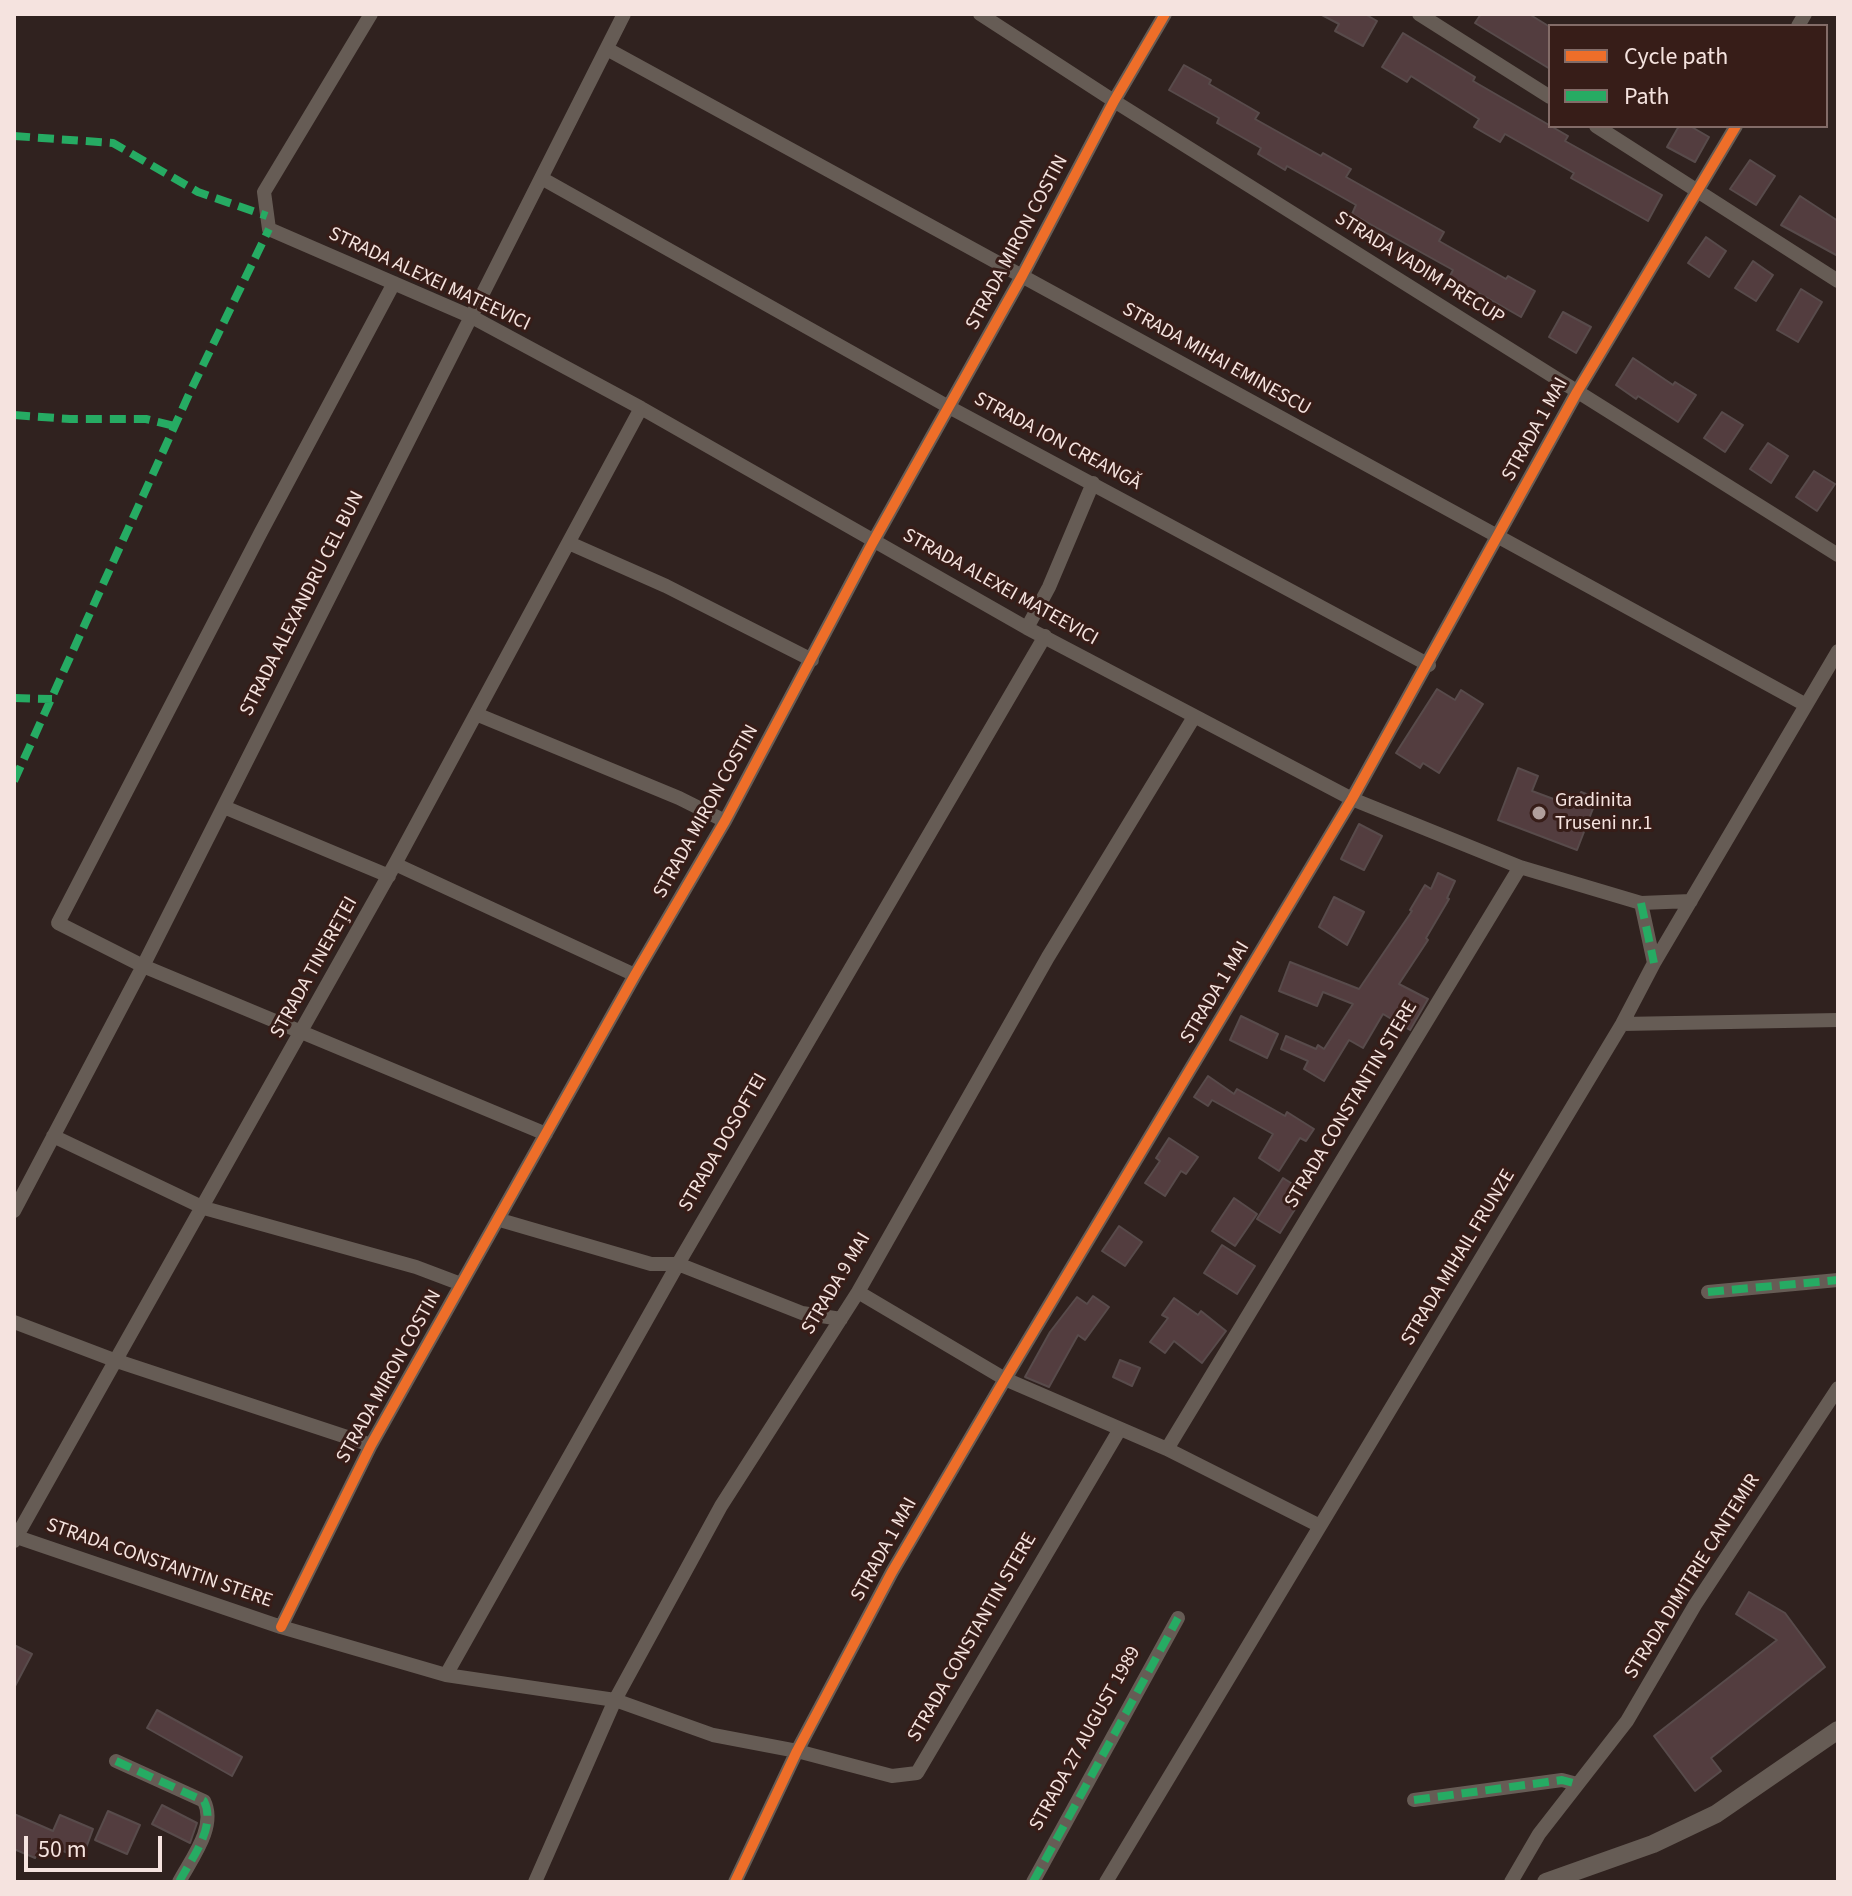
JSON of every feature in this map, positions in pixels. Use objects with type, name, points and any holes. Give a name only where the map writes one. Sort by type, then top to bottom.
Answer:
[{"type":"street","name":"STRADA ALEXEI MATEEVICI","points":[[371,14],[264,192],[269,229],[472,317],[641,408],[1027,628],[1352,799],[1520,867],[1641,903],[1691,901]]},
{"type":"street","name":"STRADA ALEXANDRU CEL BUN","points":[[14,1211],[143,966],[624,14]]},
{"type":"street","name":"STRADA VADIM PRECUP","points":[[980,14],[1838,555]]},
{"type":"street","name":"STRADA MIRON COSTIN","points":[[281,1627],[371,1445],[725,821],[947,406],[1165,14]]},
{"type":"street","points":[[1419,14],[1548,96]]},
{"type":"street","name":"STRADA MIHAI EMINESCU","points":[[607,49],[1806,705]]},
{"type":"street","points":[[1599,128],[1838,281]]},
{"type":"street","name":"STRADA 1 MAI","points":[[735,1882],[797,1751],[892,1572],[1352,799],[1429,665],[1577,392],[1735,128]]},
{"type":"street","name":"STRADA ION CREANGĂ","points":[[543,179],[947,406],[1429,665]]},
{"type":"street","points":[[394,283],[253,546],[58,923],[143,966],[546,1134]]},
{"type":"street","name":"STRADA TINEREȚEI","points":[[15,1538],[114,1360],[204,1208],[392,870],[641,408]]},
{"type":"street","points":[[1027,628],[1049,587],[1093,483]]},
{"type":"street","points":[[569,543],[666,586],[812,660]]},
{"type":"street","name":"STRADA DOSOFTEI","points":[[446,1675],[678,1264],[1045,636]]},
{"type":"street","name":"STRADA MIHAIL FRUNZE","points":[[1106,1882],[1424,1357],[1838,651]]},
{"type":"street","points":[[476,714],[679,798],[725,821]]},
{"type":"street","name":"STRADA 9 MAI","points":[[535,1882],[615,1700],[721,1506],[858,1292],[1048,957],[1194,717]]},
{"type":"street","points":[[224,807],[392,870],[635,975]]},
{"type":"street","name":"STRADA CONSTANTIN STERE","points":[[1167,1449],[1520,867]]},
{"type":"street","points":[[1641,903],[1654,963]]},
{"type":"street","points":[[1622,1024],[1838,1020]]},
{"type":"street","points":[[53,1136],[204,1208],[401,1263],[461,1284]]},
{"type":"street","points":[[500,1220],[651,1264],[678,1264],[802,1313],[841,1319]]},
{"type":"street","points":[[1708,1292],[1838,1280]]},
{"type":"street","points":[[858,1292],[1005,1379],[1167,1449],[1320,1526]]},
{"type":"street","points":[[14,1322],[114,1360],[371,1445]]},
{"type":"street","name":"STRADA DIMITRIE CANTEMIR","points":[[1511,1882],[1539,1834],[1627,1721],[1695,1605],[1838,1388]]},
{"type":"street","name":"STRADA CONSTANTIN STERE","points":[[15,1538],[281,1627],[446,1675],[615,1700],[713,1735],[797,1751],[892,1776],[917,1773],[1120,1429]]},
{"type":"street","name":"STRADA 27 AUGUST 1989","points":[[1033,1882],[1178,1618]]},
{"type":"street","points":[[1546,1882],[1592,1874],[1716,1814],[1838,1730]]},
{"type":"street","points":[[116,1761],[204,1801],[210,1812],[207,1827],[179,1882]]},
{"type":"street","points":[[1414,1800],[1562,1780],[1577,1784]]},
{"type":"building","points":[[1320,14],[1365,14],[1377,21],[1363,46],[1335,31],[1339,24]]},
{"type":"building","points":[[1481,14],[1529,14],[1548,26],[1548,68],[1475,23]]},
{"type":"building","points":[[1403,33],[1475,77],[1473,81],[1548,124],[1548,128],[1568,136],[1565,141],[1662,195],[1648,221],[1571,178],[1574,173],[1505,134],[1500,142],[1474,127],[1479,119],[1411,76],[1407,82],[1382,67]]},
{"type":"building","points":[[1184,65],[1211,80],[1209,84],[1259,113],[1255,119],[1351,169],[1346,177],[1444,232],[1439,241],[1506,279],[1508,276],[1535,291],[1521,317],[1477,292],[1475,296],[1448,280],[1453,270],[1352,214],[1356,205],[1287,166],[1285,170],[1258,154],[1261,148],[1217,123],[1219,118],[1169,90]]},
{"type":"building","points":[[1678,128],[1693,128],[1709,137],[1695,162],[1667,147]]},
{"type":"building","points":[[1750,160],[1775,176],[1756,205],[1730,189]]},
{"type":"building","points":[[1800,196],[1838,221],[1838,256],[1781,225]]},
{"type":"building","points":[[1706,237],[1726,251],[1709,277],[1688,263]]},
{"type":"building","points":[[1753,261],[1773,275],[1756,301],[1735,288]]},
{"type":"building","points":[[1801,289],[1822,302],[1798,342],[1777,330]]},
{"type":"building","points":[[1563,312],[1591,327],[1576,353],[1549,337]]},
{"type":"building","points":[[1633,358],[1673,385],[1675,382],[1696,395],[1678,422],[1616,385]]},
{"type":"building","points":[[1722,412],[1743,425],[1725,452],[1704,438]]},
{"type":"building","points":[[1768,443],[1788,456],[1771,483],[1750,469]]},
{"type":"building","points":[[1814,471],[1835,484],[1817,511],[1796,497]]},
{"type":"building","points":[[1437,689],[1455,700],[1461,690],[1483,704],[1439,773],[1423,763],[1420,768],[1396,753]]},
{"type":"building","points":[[1518,768],[1538,776],[1532,791],[1575,807],[1581,792],[1597,798],[1577,850],[1498,820]]},
{"type":"building","points":[[1359,824],[1382,836],[1364,870],[1341,859]]},
{"type":"building","points":[[1438,873],[1455,881],[1449,899],[1426,938],[1428,940],[1399,984],[1428,999],[1410,1030],[1383,1014],[1363,1048],[1349,1040],[1324,1081],[1304,1069],[1308,1061],[1281,1049],[1286,1036],[1316,1049],[1318,1045],[1324,1049],[1353,1004],[1323,992],[1317,1006],[1279,991],[1290,962],[1359,989],[1412,911],[1425,885],[1431,889]]},
{"type":"building","points":[[1334,897],[1364,912],[1347,945],[1319,927]]},
{"type":"building","points":[[1241,1016],[1278,1034],[1267,1058],[1230,1040]]},
{"type":"building","points":[[1208,1076],[1234,1094],[1237,1089],[1285,1116],[1287,1112],[1314,1129],[1306,1141],[1300,1138],[1279,1171],[1259,1158],[1273,1134],[1212,1100],[1208,1106],[1194,1097]]},
{"type":"building","points":[[1169,1138],[1198,1157],[1186,1174],[1181,1171],[1165,1196],[1145,1183],[1160,1161],[1156,1158]]},
{"type":"building","points":[[1283,1178],[1299,1188],[1290,1201],[1297,1206],[1280,1233],[1257,1219]]},
{"type":"building","points":[[1234,1198],[1257,1214],[1235,1246],[1212,1231]]},
{"type":"building","points":[[1119,1226],[1142,1242],[1125,1266],[1102,1251]]},
{"type":"building","points":[[1222,1245],[1255,1266],[1237,1294],[1204,1273]]},
{"type":"building","points":[[1093,1296],[1109,1307],[1085,1340],[1078,1335],[1049,1387],[1025,1377],[1050,1332],[1077,1297],[1087,1304]]},
{"type":"building","points":[[1174,1298],[1198,1315],[1201,1311],[1226,1331],[1202,1363],[1174,1341],[1165,1353],[1150,1342],[1168,1318],[1162,1315]]},
{"type":"building","points":[[1120,1360],[1140,1368],[1132,1386],[1113,1377]]},
{"type":"building","points":[[1749,1592],[1785,1613],[1825,1667],[1711,1758],[1721,1771],[1695,1791],[1654,1736],[1777,1640],[1736,1614]]},
{"type":"building","points":[[14,1645],[32,1654],[14,1688]]},
{"type":"building","points":[[157,1710],[242,1757],[232,1776],[147,1728]]},
{"type":"building","points":[[162,1805],[197,1823],[190,1843],[152,1824]]},
{"type":"building","points":[[108,1811],[140,1825],[127,1854],[95,1840]]},
{"type":"building","points":[[14,1814],[53,1831],[60,1815],[93,1829],[82,1859],[42,1842],[35,1858],[14,1849]]},
{"type":"marked path","points":[[14,136],[113,143],[198,192],[267,216]]},
{"type":"marked path","points":[[14,781],[190,392],[269,229]]},
{"type":"marked path","points":[[14,415],[146,419],[175,426]]},
{"type":"marked path","points":[[14,698],[52,699]]},
{"type":"marked path","points":[[1641,903],[1654,963]]},
{"type":"marked path","points":[[1708,1292],[1838,1280]]},
{"type":"marked path","points":[[1033,1882],[1178,1618]]},
{"type":"marked path","points":[[116,1761],[204,1801],[207,1811],[205,1832],[179,1882]]},
{"type":"marked path","points":[[1414,1800],[1562,1780],[1577,1784]]},
{"type":"cycle path","points":[[281,1627],[371,1445],[725,821],[873,542],[1022,276],[1114,101],[1165,14]]},
{"type":"cycle path","points":[[735,1882],[797,1751],[892,1572],[1352,799],[1577,392],[1735,128]]},
{"type":"place","name":"Gradinita Truseni nr.1","points":[[1539,813]]}]
